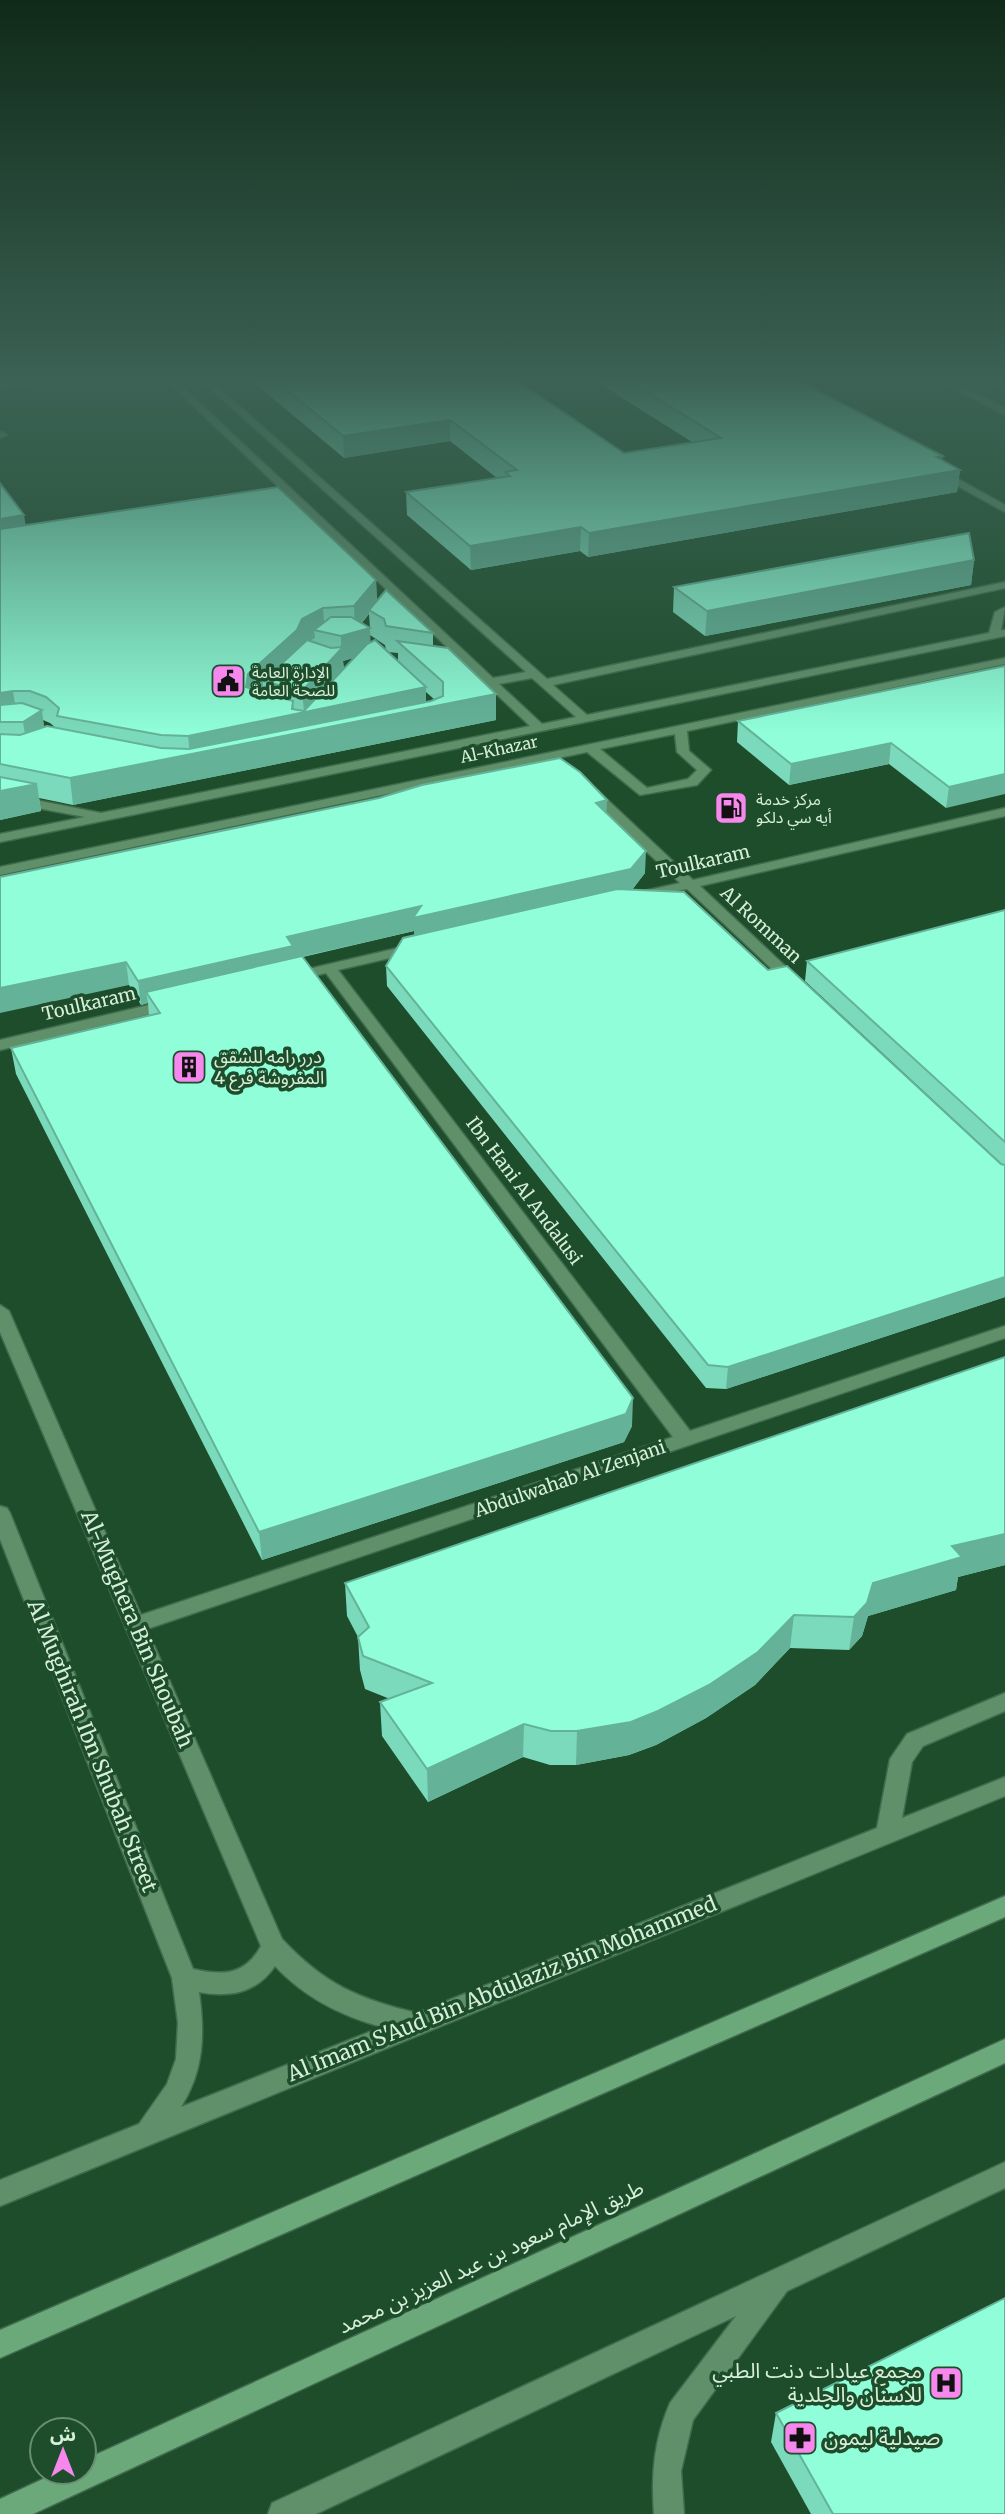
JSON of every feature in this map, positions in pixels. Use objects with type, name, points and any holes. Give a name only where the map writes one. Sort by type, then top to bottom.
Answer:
[{"type":"main road","points":[[0,2344],[1005,1906]]},
{"type":"main road","name":"طريق الإمام سعود بن عبد العزيز بن محمد","points":[[0,2514],[1005,2052]]},
{"type":"street","points":[[294,497],[392,598],[480,673],[539,728]]},
{"type":"street","points":[[335,497],[585,719]]},
{"type":"street","points":[[984,497],[1005,509]]},
{"type":"street","points":[[286,504],[299,502]]},
{"type":"street","points":[[351,523],[363,521]]},
{"type":"street","points":[[326,527],[338,525]]},
{"type":"street","points":[[490,682],[542,681],[1005,586]]},
{"type":"street","points":[[1000,634],[1001,612],[1005,610]]},
{"type":"street","name":"Al-Khazar","points":[[0,838],[1000,634]]},
{"type":"street","name":"Al-Khazar","points":[[0,871],[557,760],[590,748],[1005,661]]},
{"type":"street","points":[[454,669],[480,673]]},
{"type":"street","points":[[590,748],[645,792],[692,782],[705,770],[683,751],[681,729]]},
{"type":"street","name":"Al Romman","points":[[582,783],[802,990]]},
{"type":"street","points":[[4,799],[105,816]]},
{"type":"street","name":"Toulkaram","points":[[626,900],[1005,812]]},
{"type":"street","points":[[277,981],[424,946]]},
{"type":"street","name":"Ibn Hani Al Andalusi","points":[[329,968],[685,1440]]},
{"type":"street","name":"Toulkaram","points":[[0,1045],[184,1002]]},
{"type":"street","name":"Al-Mughera Bin Shoubah","points":[[0,1311],[273,1946],[296,1973],[337,2001],[372,2015],[417,2024]]},
{"type":"street","name":"Abdulwahab Al Zenjani","points":[[135,1625],[1005,1332]]},
{"type":"street","name":"Al Mughirah Ibn Shubah Street","points":[[0,1513],[184,1978],[191,2022],[187,2073],[174,2101],[147,2133]]},
{"type":"street","points":[[887,1834],[901,1759],[915,1740],[1005,1702]]},
{"type":"street","name":"Al Imam S'Aud Bin Abdulaziz Bin Mohammed","points":[[0,2193],[1005,1786]]},
{"type":"street","points":[[184,1978],[215,1986],[247,1980],[264,1967],[273,1946]]},
{"type":"street","points":[[283,2514],[1005,2175]]},
{"type":"street","points":[[669,2514],[666,2471],[680,2413],[778,2282]]},
{"type":"building","points":[[0,497],[11,497],[24,515],[0,519]]},
{"type":"building","points":[[210,497],[289,497],[376,580],[354,606],[323,608],[302,619],[297,630],[248,674],[246,687],[293,701],[292,709],[304,711],[367,644],[375,640],[426,687],[188,736],[161,735],[57,716],[59,708],[46,697],[30,691],[0,693],[0,529]]},
{"type":"building","points":[[412,497],[799,497],[589,533],[581,527],[470,546]]},
{"type":"building","points":[[969,533],[974,560],[707,611],[674,587]]},
{"type":"building","points":[[386,590],[433,633],[386,626],[384,619],[369,610]]},
{"type":"building","points":[[331,617],[351,617],[370,628],[341,636],[314,630]]},
{"type":"building","points":[[307,640],[331,648],[343,647],[302,691],[263,681]]},
{"type":"building","points":[[397,641],[448,648],[496,694],[70,778],[0,764],[0,734],[20,735],[47,726],[161,748],[189,749],[431,701],[443,696],[443,682]]},
{"type":"building","points":[[1005,666],[1005,774],[949,787],[891,743],[791,764],[738,721]]},
{"type":"building","points":[[22,703],[42,710],[23,722],[0,722],[0,705]]},
{"type":"building","points":[[560,758],[580,772],[607,800],[596,803],[646,851],[631,869],[413,918],[421,906],[287,937],[293,946],[138,981],[126,962],[0,988],[0,877],[379,798],[422,785]]},
{"type":"building","points":[[0,777],[37,784],[0,791]]},
{"type":"building","points":[[617,889],[684,892],[768,970],[787,966],[1005,1165],[1005,1277],[728,1367],[708,1365],[386,966],[403,938]]},
{"type":"building","points":[[1005,910],[1005,1142],[807,961]]},
{"type":"building","points":[[302,956],[633,1398],[626,1414],[259,1532],[11,1048],[160,1013],[146,992]]},
{"type":"building","points":[[1005,1357],[1005,1534],[952,1546],[962,1557],[873,1583],[867,1603],[854,1617],[794,1615],[758,1652],[709,1685],[631,1722],[577,1731],[551,1731],[524,1724],[427,1769],[380,1702],[432,1683],[363,1656],[358,1637],[369,1627],[345,1583]]},
{"type":"building","name":"مجمع عيادات دنت الطبي للاسنان والجلدية","points":[[1005,2298],[1005,2514],[833,2514],[776,2413]]},
{"type":"place","name":"الإدارة العامة للصحة العامة","points":[[228,681]]},
{"type":"place","name":"مركز خدمة أيه سي دلكو","points":[[731,808]]},
{"type":"place","name":"درر رامه للشقق المفروشة فرع 4","points":[[189,1067]]},
{"type":"place","name":"مجمع عيادات دنت الطبي للاسنان والجلدية","points":[[946,2383]]},
{"type":"place","name":"صيدلية ليمون","points":[[800,2438]]}]
